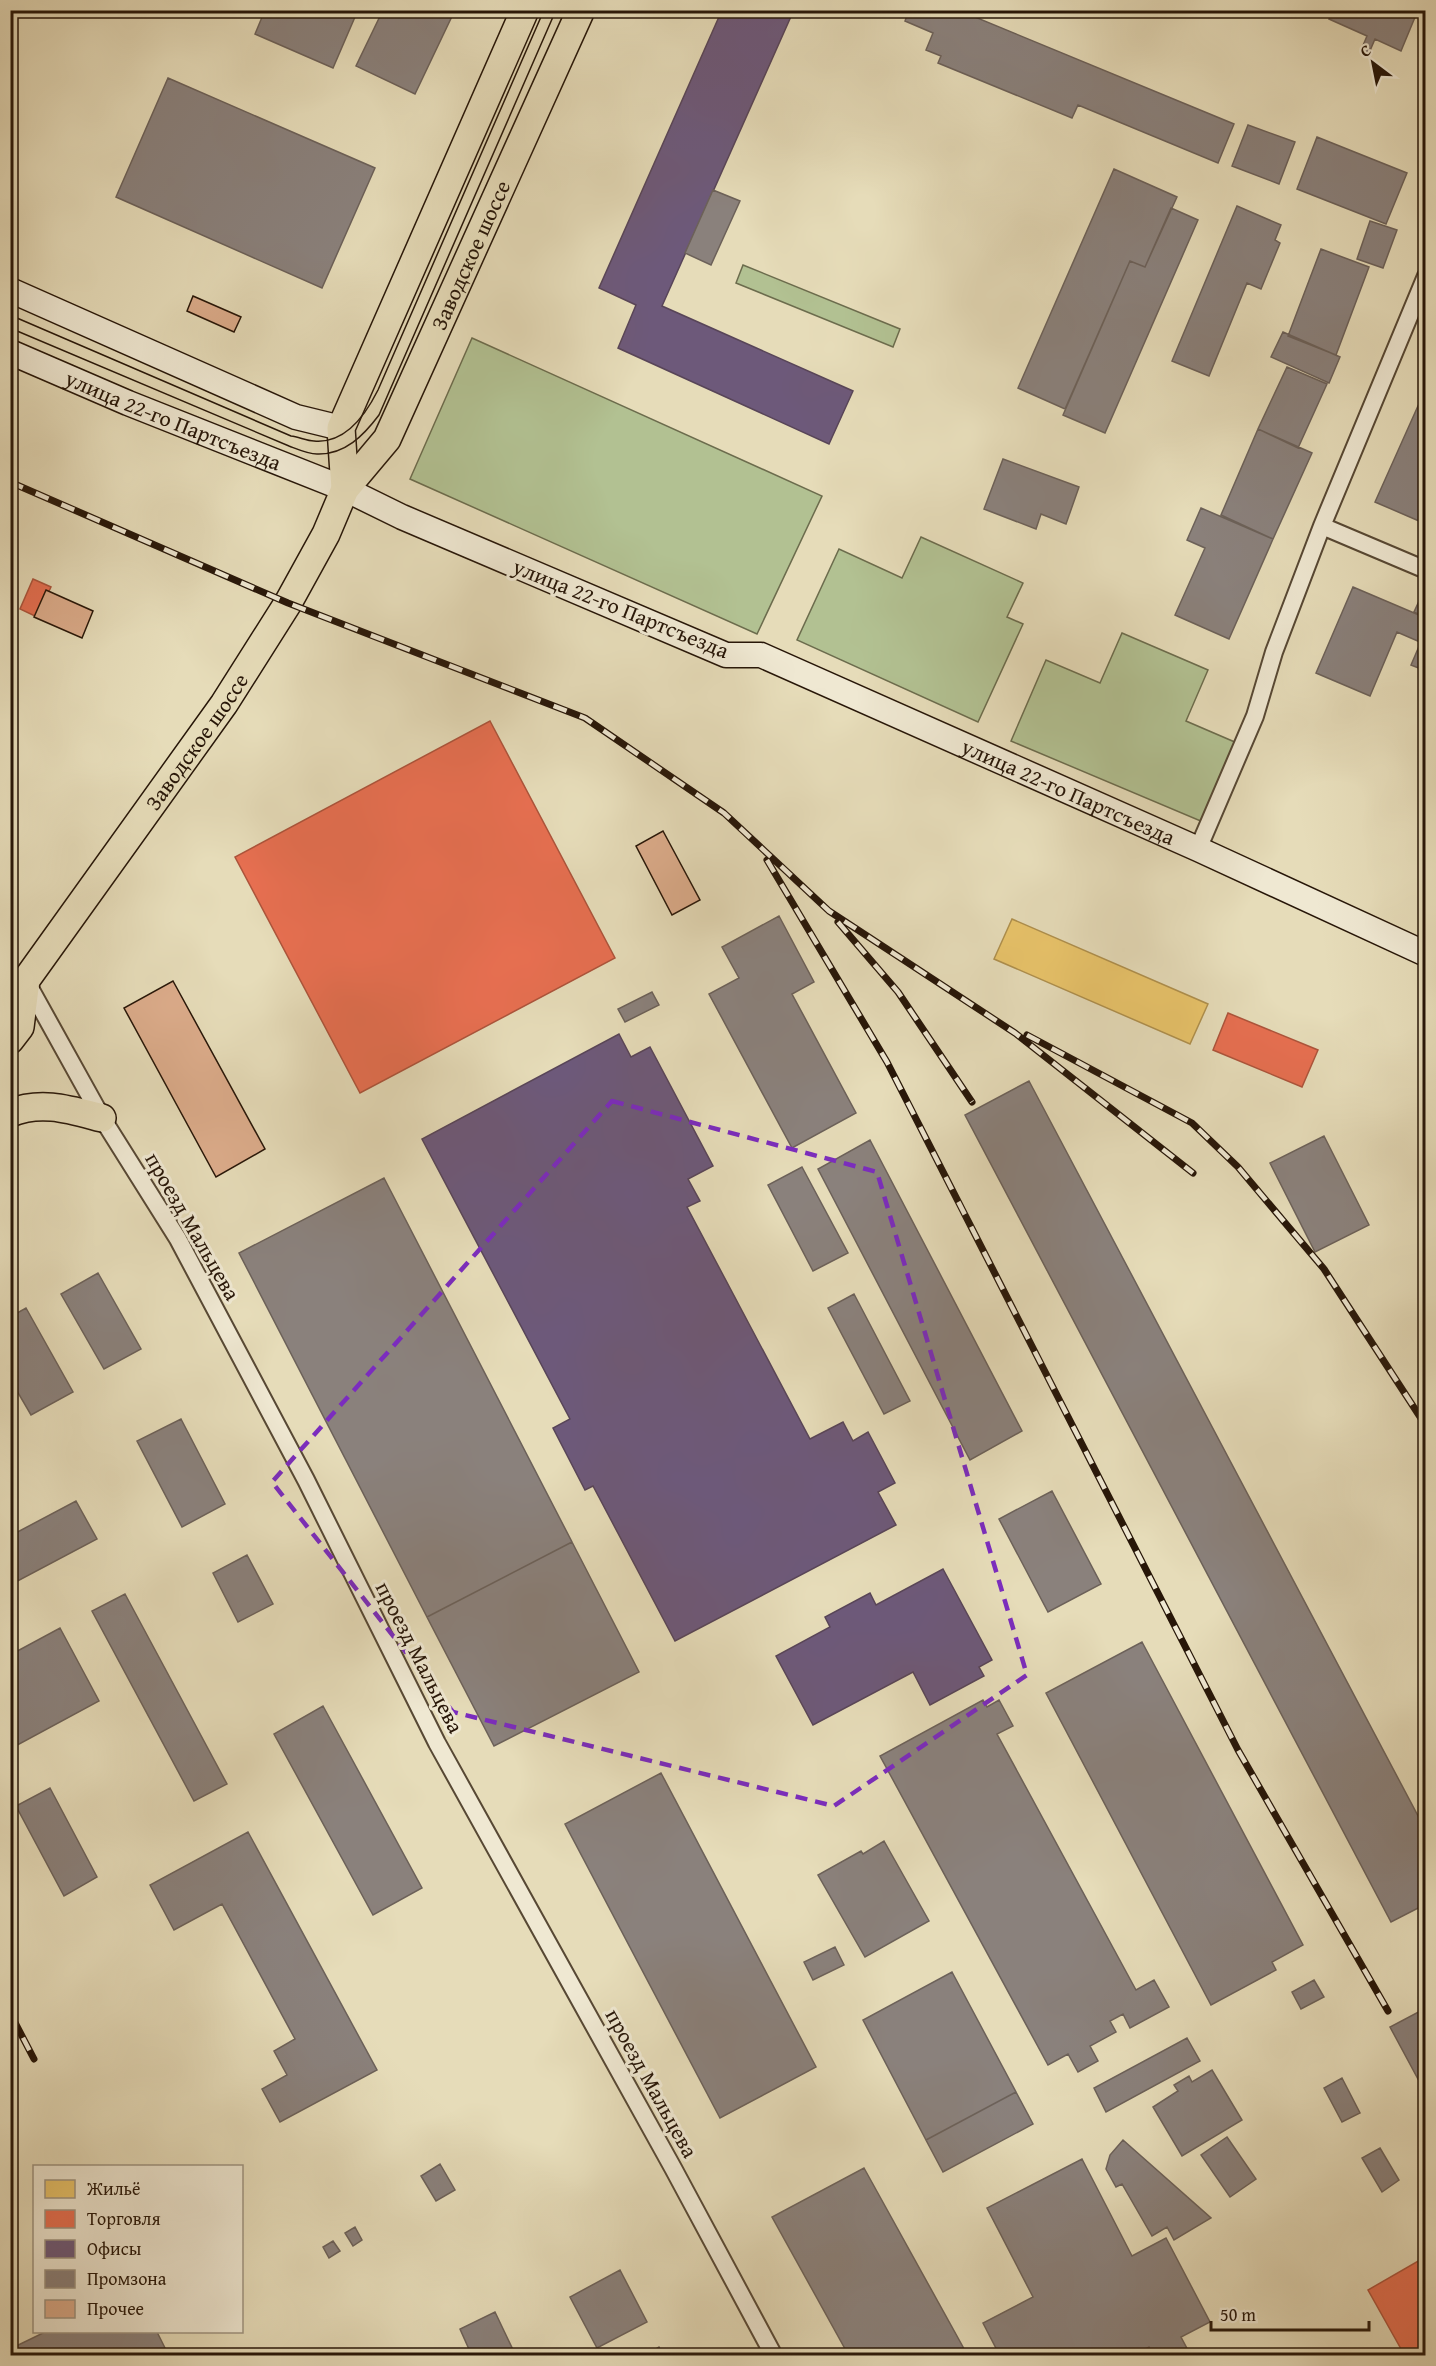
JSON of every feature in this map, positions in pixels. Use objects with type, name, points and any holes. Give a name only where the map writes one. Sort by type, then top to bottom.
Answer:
[{"type":"main road","name":"Заводское шоссе","points":[[345,489],[340,428],[525,10]]},
{"type":"main road","name":"Заводское шоссе","points":[[10,1040],[20,1027],[18,983],[224,704],[288,603],[326,534],[345,489],[387,439],[581,10]]},
{"type":"main road","points":[[10,1113],[23,1108],[54,1106],[102,1118]]},
{"type":"street","points":[[1198,849],[1255,716],[1274,652],[1322,526],[1425,276]]},
{"type":"street","points":[[10,290],[296,417],[340,428]]},
{"type":"street","name":"улица 22-го Партсъезда","points":[[10,352],[128,403],[345,489],[402,517],[726,655],[761,655],[1198,849],[1425,954]]},
{"type":"street","points":[[1322,526],[1425,570]]},
{"type":"street","name":"проезд Мальцева","points":[[18,983],[178,1239],[306,1480],[437,1743],[774,2355]]},
{"type":"highlighted area","points":[[612,1101],[877,1172],[1027,1675],[834,1806],[453,1712],[272,1482]]},
{"type":"green space","points":[[743,265],[900,329],[893,347],[736,283]]},
{"type":"green space","points":[[472,338],[822,496],[757,634],[410,479]]},
{"type":"green space","points":[[921,537],[1023,583],[1007,617],[1023,624],[978,722],[797,640],[839,549],[902,578]]},
{"type":"green space","points":[[1122,633],[1208,670],[1186,721],[1237,743],[1203,822],[1011,741],[1046,660],[1100,683]]},
{"type":"building: Жильё","points":[[1012,919],[1208,1004],[1190,1044],[994,959]]},
{"type":"building: Торговля","points":[[33,579],[51,587],[37,617],[20,609]]},
{"type":"building: Торговля","points":[[490,721],[615,958],[360,1093],[235,857]]},
{"type":"building: Торговля","points":[[1228,1013],[1318,1050],[1302,1087],[1213,1050]]},
{"type":"building: Торговля","points":[[1420,2260],[1426,2269],[1426,2356],[1405,2356],[1368,2290]]},
{"type":"building: Офисы","points":[[722,10],[793,12],[662,306],[853,391],[829,444],[618,348],[636,305],[599,288]]},
{"type":"building: Офисы","points":[[619,1034],[631,1057],[650,1047],[713,1166],[688,1179],[700,1201],[687,1207],[810,1439],[843,1422],[853,1441],[868,1432],[895,1483],[878,1492],[896,1525],[675,1641],[593,1486],[585,1490],[553,1428],[570,1419],[422,1139]]},
{"type":"building: Офисы","points":[[943,1569],[992,1660],[979,1667],[984,1676],[930,1705],[913,1672],[813,1725],[776,1656],[830,1627],[825,1617],[870,1593],[876,1605]]},
{"type":"building: Промзона","points":[[265,10],[358,10],[333,68],[255,34]]},
{"type":"building: Промзона","points":[[383,10],[455,10],[415,94],[356,66]]},
{"type":"building: Промзона","points":[[909,10],[958,10],[1234,124],[1218,163],[1078,105],[1072,118],[938,63],[941,56],[926,50],[933,33],[905,21]]},
{"type":"building: Промзона","points":[[1333,10],[1418,10],[1401,51],[1375,39],[1369,53],[1361,50],[1367,36],[1329,19]]},
{"type":"building: Промзона","points":[[168,78],[375,168],[322,288],[116,197]]},
{"type":"building: Промзона","points":[[1248,125],[1295,142],[1279,184],[1232,166]]},
{"type":"building: Промзона","points":[[1317,137],[1407,173],[1386,224],[1297,189]]},
{"type":"building: Промзона","points":[[1114,169],[1177,197],[1145,267],[1130,261],[1065,409],[1018,388]]},
{"type":"building: Промзона","points":[[713,190],[740,201],[711,265],[685,253]]},
{"type":"building: Промзона","points":[[1237,206],[1281,225],[1275,240],[1280,243],[1261,289],[1247,283],[1209,376],[1172,361]]},
{"type":"building: Промзона","points":[[1171,208],[1198,220],[1105,433],[1063,415],[1130,261],[1145,267]]},
{"type":"building: Промзона","points":[[1370,221],[1397,230],[1383,268],[1357,259]]},
{"type":"building: Промзона","points":[[1321,249],[1369,267],[1336,355],[1288,336]]},
{"type":"building: Промзона","points":[[1283,332],[1340,357],[1329,383],[1271,357]]},
{"type":"building: Промзона","points":[[1287,367],[1327,384],[1298,448],[1258,429]]},
{"type":"building: Промзона","points":[[1426,388],[1426,524],[1375,502]]},
{"type":"building: Промзона","points":[[1258,429],[1312,453],[1273,539],[1221,515]]},
{"type":"building: Промзона","points":[[1003,459],[1079,487],[1066,524],[1041,514],[1036,529],[984,509]]},
{"type":"building: Промзона","points":[[1201,508],[1273,539],[1229,639],[1175,615],[1205,548],[1187,540]]},
{"type":"building: Промзона","points":[[1426,586],[1426,618],[1414,612]]},
{"type":"building: Промзона","points":[[1353,587],[1426,618],[1426,630],[1420,642],[1397,632],[1370,696],[1316,673]]},
{"type":"building: Промзона","points":[[1426,630],[1426,671],[1411,665]]},
{"type":"building: Промзона","points":[[779,916],[814,982],[792,994],[856,1113],[792,1148],[709,994],[739,978],[722,947]]},
{"type":"building: Промзона","points":[[652,992],[659,1005],[625,1022],[618,1009]]},
{"type":"building: Промзона","points":[[1029,1081],[1426,1831],[1426,1904],[1391,1922],[965,1115]]},
{"type":"building: Промзона","points":[[1324,1136],[1369,1225],[1315,1252],[1270,1163]]},
{"type":"building: Промзона","points":[[870,1140],[1022,1431],[970,1460],[818,1169]]},
{"type":"building: Промзона","points":[[802,1167],[848,1253],[813,1271],[768,1185]]},
{"type":"building: Промзона","points":[[384,1178],[572,1542],[427,1617],[239,1253]]},
{"type":"building: Промзона","points":[[98,1273],[141,1349],[104,1369],[61,1294]]},
{"type":"building: Промзона","points":[[854,1294],[910,1401],[884,1414],[828,1308]]},
{"type":"building: Промзона","points":[[26,1308],[73,1392],[31,1415],[10,1379],[10,1317]]},
{"type":"building: Промзона","points":[[181,1419],[225,1504],[182,1527],[137,1441]]},
{"type":"building: Промзона","points":[[1052,1491],[1101,1584],[1048,1612],[999,1519]]},
{"type":"building: Промзона","points":[[76,1501],[97,1539],[10,1585],[10,1536]]},
{"type":"building: Промзона","points":[[572,1542],[639,1672],[494,1746],[427,1617]]},
{"type":"building: Промзона","points":[[247,1555],[273,1604],[238,1622],[213,1573]]},
{"type":"building: Промзона","points":[[125,1594],[227,1784],[194,1801],[92,1611]]},
{"type":"building: Промзона","points":[[60,1628],[99,1701],[10,1749],[10,1655]]},
{"type":"building: Промзона","points":[[1142,1642],[1303,1945],[1272,1962],[1276,1970],[1211,2005],[1046,1693]]},
{"type":"building: Промзона","points":[[983,1700],[987,1707],[999,1700],[1013,1726],[997,1734],[1136,1990],[1154,1980],[1169,2007],[1130,2028],[1123,2014],[1110,2021],[1116,2032],[1090,2046],[1098,2061],[1078,2072],[1068,2054],[1048,2065],[880,1756]]},
{"type":"building: Промзона","points":[[323,1706],[422,1888],[373,1915],[274,1734]]},
{"type":"building: Промзона","points":[[661,1773],[816,2067],[720,2118],[565,1824]]},
{"type":"building: Промзона","points":[[50,1788],[97,1877],[64,1896],[16,1806]]},
{"type":"building: Промзона","points":[[248,1832],[377,2070],[280,2122],[262,2089],[287,2075],[274,2051],[295,2039],[222,1904],[174,1930],[150,1885]]},
{"type":"building: Промзона","points":[[884,1841],[929,1921],[865,1957],[818,1875],[861,1851],[863,1854]]},
{"type":"building: Промзона","points":[[10,1885],[16,1894],[10,1897]]},
{"type":"building: Промзона","points":[[835,1947],[844,1965],[813,1980],[804,1962]]},
{"type":"building: Промзона","points":[[952,1972],[1016,2092],[926,2140],[863,2020]]},
{"type":"building: Промзона","points":[[1314,1980],[1324,1997],[1301,2009],[1292,1992]]},
{"type":"building: Промзона","points":[[1426,2008],[1426,2094],[1390,2027]]},
{"type":"building: Промзона","points":[[1187,2038],[1200,2061],[1106,2112],[1094,2088]]},
{"type":"building: Промзона","points":[[1212,2070],[1242,2120],[1182,2156],[1153,2107],[1178,2091],[1174,2085],[1189,2076],[1192,2082]]},
{"type":"building: Промзона","points":[[1342,2078],[1360,2113],[1342,2122],[1324,2088]]},
{"type":"building: Промзона","points":[[1016,2092],[1033,2124],[943,2172],[926,2140]]},
{"type":"building: Промзона","points":[[1227,2137],[1256,2179],[1230,2197],[1201,2155]]},
{"type":"building: Промзона","points":[[1123,2140],[1211,2218],[1174,2240],[1167,2227],[1152,2236],[1122,2184],[1116,2187],[1106,2169],[1110,2155]]},
{"type":"building: Промзона","points":[[1380,2148],[1399,2180],[1382,2192],[1362,2158]]},
{"type":"building: Промзона","points":[[1082,2159],[1132,2256],[1166,2238],[1210,2322],[1181,2337],[1190,2354],[1153,2356],[1149,2347],[1132,2356],[1000,2356],[983,2323],[1033,2297],[987,2208]]},
{"type":"building: Промзона","points":[[440,2164],[455,2190],[436,2201],[421,2176]]},
{"type":"building: Промзона","points":[[864,2168],[968,2356],[849,2356],[772,2217]]},
{"type":"building: Промзона","points":[[355,2227],[362,2240],[353,2246],[345,2233]]},
{"type":"building: Промзона","points":[[333,2241],[340,2251],[329,2258],[323,2247]]},
{"type":"building: Промзона","points":[[620,2270],[647,2322],[597,2348],[570,2297]]},
{"type":"building: Промзона","points":[[495,2312],[516,2356],[472,2356],[460,2329]]},
{"type":"building: Промзона","points":[[43,2333],[158,2333],[169,2356],[10,2356],[10,2349]]},
{"type":"building: Промзона","points":[[659,2347],[664,2356],[644,2356]]},
{"type":"building: Промзона","points":[[469,2350],[472,2356],[458,2356]]},
{"type":"building: Прочее","points":[[193,296],[241,317],[234,332],[187,311]]},
{"type":"building: Прочее","points":[[46,590],[93,611],[82,638],[34,617]]},
{"type":"building: Прочее","points":[[663,831],[700,900],[672,915],[636,846]]},
{"type":"building: Прочее","points":[[173,981],[265,1149],[216,1177],[124,1008]]},
{"type":"tram line","points":[[10,315],[291,436],[311,441],[325,441],[345,433],[361,417],[378,390],[544,10]]},
{"type":"tram line","points":[[10,328],[299,450],[317,454],[345,447],[367,430],[379,415],[556,10]]},
{"type":"railway","points":[[10,482],[288,603],[585,718],[724,813],[829,911],[1015,1033],[1193,1173]]},
{"type":"railway","points":[[767,860],[887,1062],[1238,1750],[1388,2011]]},
{"type":"railway","points":[[838,922],[898,992],[972,1102]]},
{"type":"railway","points":[[1027,1035],[1192,1123],[1238,1167],[1324,1269],[1426,1426]]},
{"type":"railway","points":[[10,2013],[34,2059]]}]
